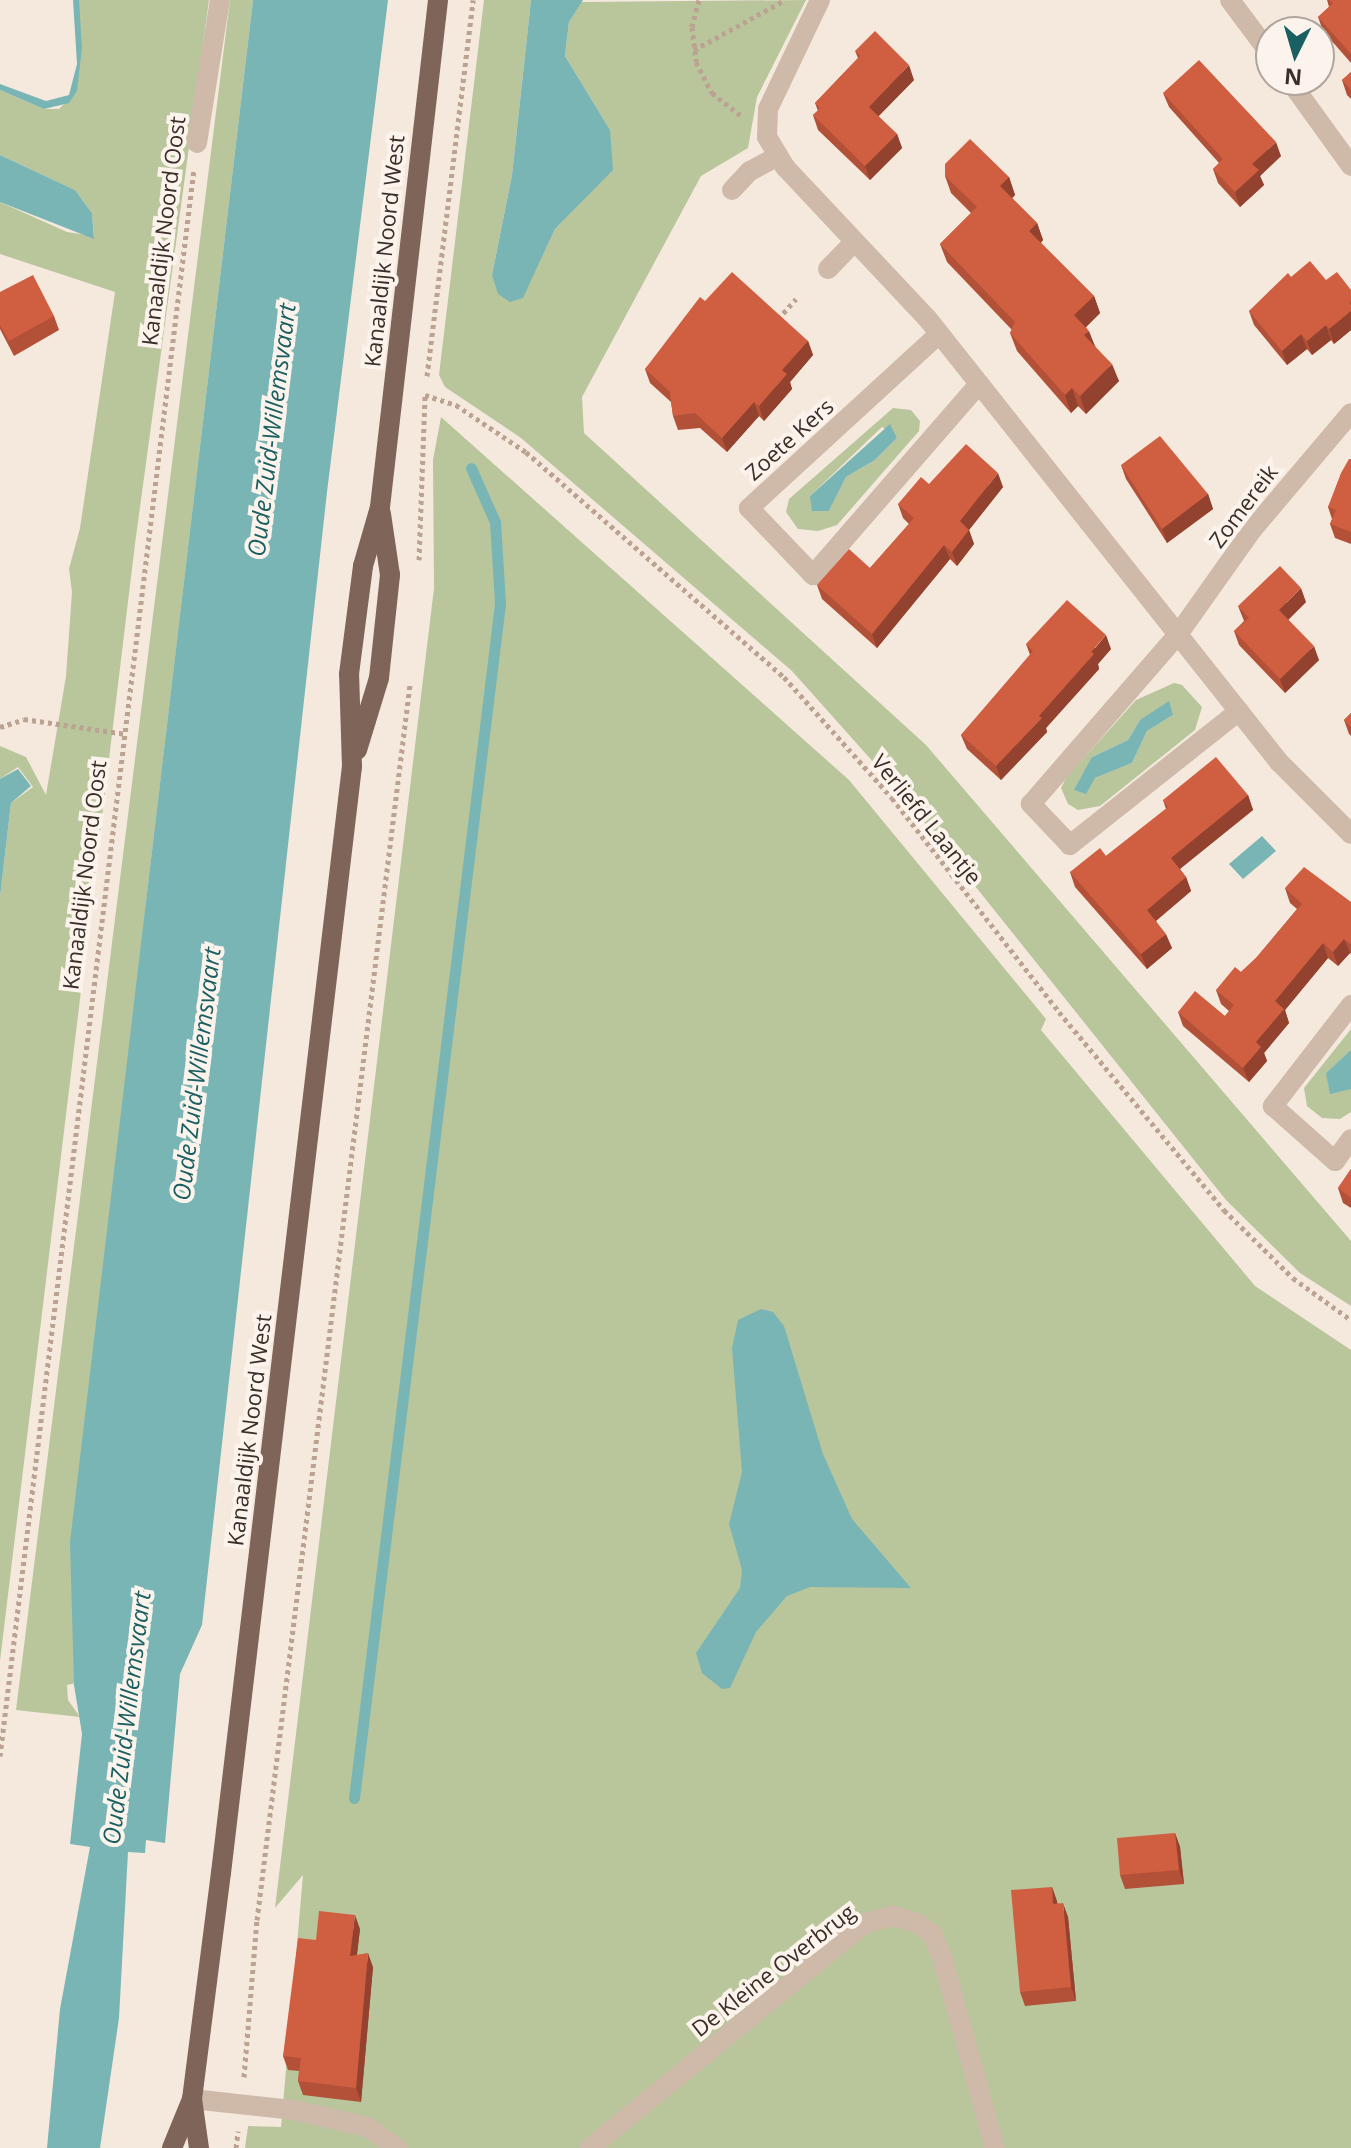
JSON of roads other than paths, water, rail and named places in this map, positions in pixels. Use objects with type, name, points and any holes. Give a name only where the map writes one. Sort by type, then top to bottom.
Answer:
[{"type":"main road","name":"Kanaaldijk Noord West","points":[[199,2148],[192,2099],[352,767],[349,674],[363,566],[380,507],[438,0]]},
{"type":"main road","name":"Kanaaldijk Noord West","points":[[352,767],[381,663],[390,575],[380,507]]},
{"type":"main road","name":"Kanaaldijk Noord West","points":[[172,2148],[192,2099]]},
{"type":"street","name":"Kanaaldijk Noord Oost","points":[[197,143],[220,0]]},
{"type":"street","points":[[820,0],[782,75],[767,123],[767,137],[778,156],[939,334],[1279,762],[1351,834]]},
{"type":"street","points":[[1230,0],[1255,34]]},
{"type":"street","points":[[1301,96],[1351,166]]},
{"type":"street","points":[[732,190],[750,171],[778,156]]},
{"type":"street","points":[[828,269],[854,242]]},
{"type":"street","name":"Zoete Kers","points":[[939,334],[749,508],[813,575],[979,384]]},
{"type":"street","name":"Zomereik","points":[[1179,633],[1252,530],[1351,413]]},
{"type":"street","points":[[1179,633],[1031,804],[1070,845],[1239,711]]},
{"type":"street","points":[[1351,1005],[1273,1106],[1335,1161],[1351,1139]]},
{"type":"street","name":"De Kleine Overbrug","points":[[590,2148],[865,1923],[894,1916],[917,1923],[932,1934],[942,1956],[995,2148]]},
{"type":"street","points":[[192,2099],[367,2127],[397,2148]]},
{"type":"water","points":[[73,0],[79,0],[82,48],[77,91],[69,103],[44,109],[0,90],[0,84],[46,101],[69,95],[77,64]]},
{"type":"water","name":"Oude Zuid-Willemsvaart","points":[[253,0],[388,0],[327,492],[202,1625],[180,1674],[165,1843],[146,1840],[145,1853],[128,1852],[119,2018],[100,2148],[47,2148],[60,2009],[90,1847],[70,1844],[82,1734],[74,1685],[70,1542]]},
{"type":"water","points":[[531,0],[583,0],[569,22],[565,56],[610,130],[613,170],[555,229],[523,298],[510,302],[498,294],[492,275],[512,175]]},
{"type":"water","points":[[0,155],[75,190],[92,213],[94,239],[0,202]]},
{"type":"water","points":[[890,424],[897,438],[875,460],[846,477],[829,511],[812,511],[810,496]]},
{"type":"water","points":[[1169,701],[1173,715],[1147,731],[1132,763],[1095,778],[1086,794],[1074,790],[1092,757],[1128,740],[1140,720]]},
{"type":"water","points":[[18,769],[31,786],[11,803],[0,897],[0,779]]},
{"type":"water","points":[[1262,836],[1276,851],[1243,879],[1229,864]]},
{"type":"water","points":[[1351,1050],[1351,1089],[1330,1094],[1326,1073]]},
{"type":"water","points":[[761,1309],[773,1312],[784,1326],[823,1454],[852,1519],[911,1588],[810,1587],[787,1596],[756,1632],[730,1688],[722,1689],[702,1673],[696,1653],[740,1588],[742,1570],[729,1524],[742,1472],[732,1348],[738,1320]]},
{"type":"waterway","points":[[354,1798],[500,603],[495,522],[471,468]]}]
